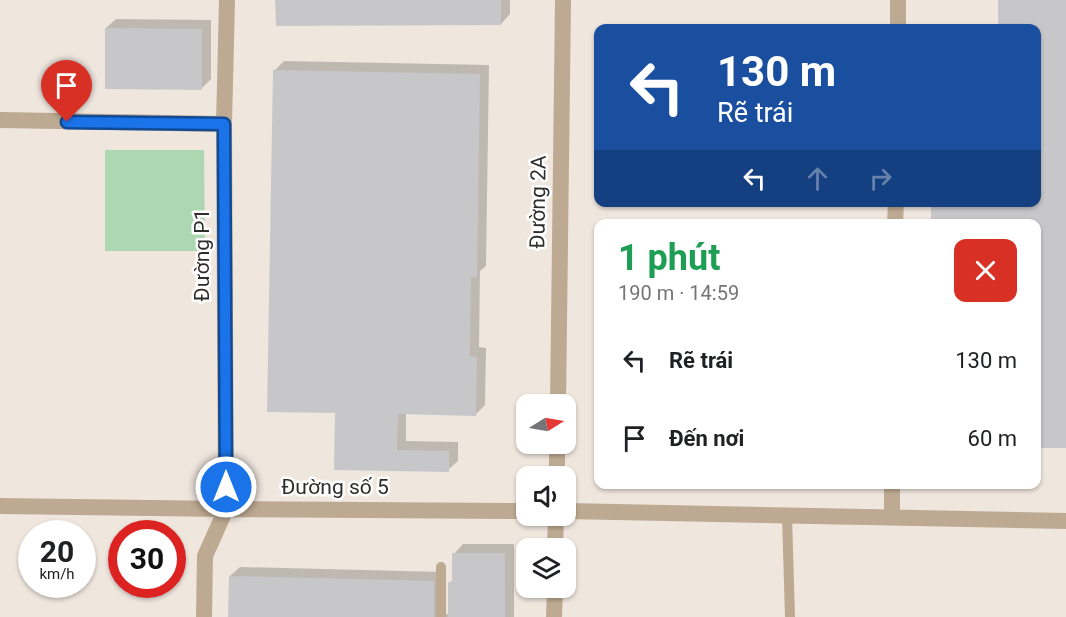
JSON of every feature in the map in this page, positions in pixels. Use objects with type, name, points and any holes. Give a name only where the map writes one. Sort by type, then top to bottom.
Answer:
[{"type":"street","name":"Đường P1","points":[[226,509],[224,124],[227,0]]},
{"type":"street","name":"Đường 2A","points":[[558,394],[563,0]]},
{"type":"street","points":[[898,0],[898,24]]},
{"type":"street","points":[[0,120],[224,124]]},
{"type":"street","points":[[892,489],[892,518]]},
{"type":"street","name":"Đường số 5","points":[[0,506],[516,511]]},
{"type":"street","points":[[204,617],[205,556],[226,509]]},
{"type":"street","points":[[576,511],[1066,521]]},
{"type":"street","points":[[554,617],[555,598]]},
{"type":"lane","points":[[787,516],[789,617]]},
{"type":"lane","points":[[441,567],[441,617]]},
{"type":"shaded area","points":[[0,0],[1066,0],[1066,617],[0,617]]},
{"type":"green space","points":[[105,150],[204,150],[205,251],[105,251]]},
{"type":"building","points":[[275,0],[501,0],[501,25],[276,26]]},
{"type":"building","points":[[998,0],[1066,0],[1066,448],[1041,448],[1041,219],[931,219],[931,207],[1041,207],[1041,24],[998,24]]},
{"type":"building","points":[[105,28],[202,29],[202,90],[105,89]]},
{"type":"building","points":[[273,70],[480,74],[477,277],[471,277],[470,356],[477,357],[476,416],[398,414],[397,450],[449,451],[449,472],[334,470],[335,413],[267,412]]},
{"type":"building","points":[[452,553],[505,553],[505,617],[448,617],[448,582],[452,582]]},
{"type":"building","points":[[229,576],[434,581],[434,617],[228,617]]},
{"type":"route","points":[[67,122],[224,124],[226,487]]}]
